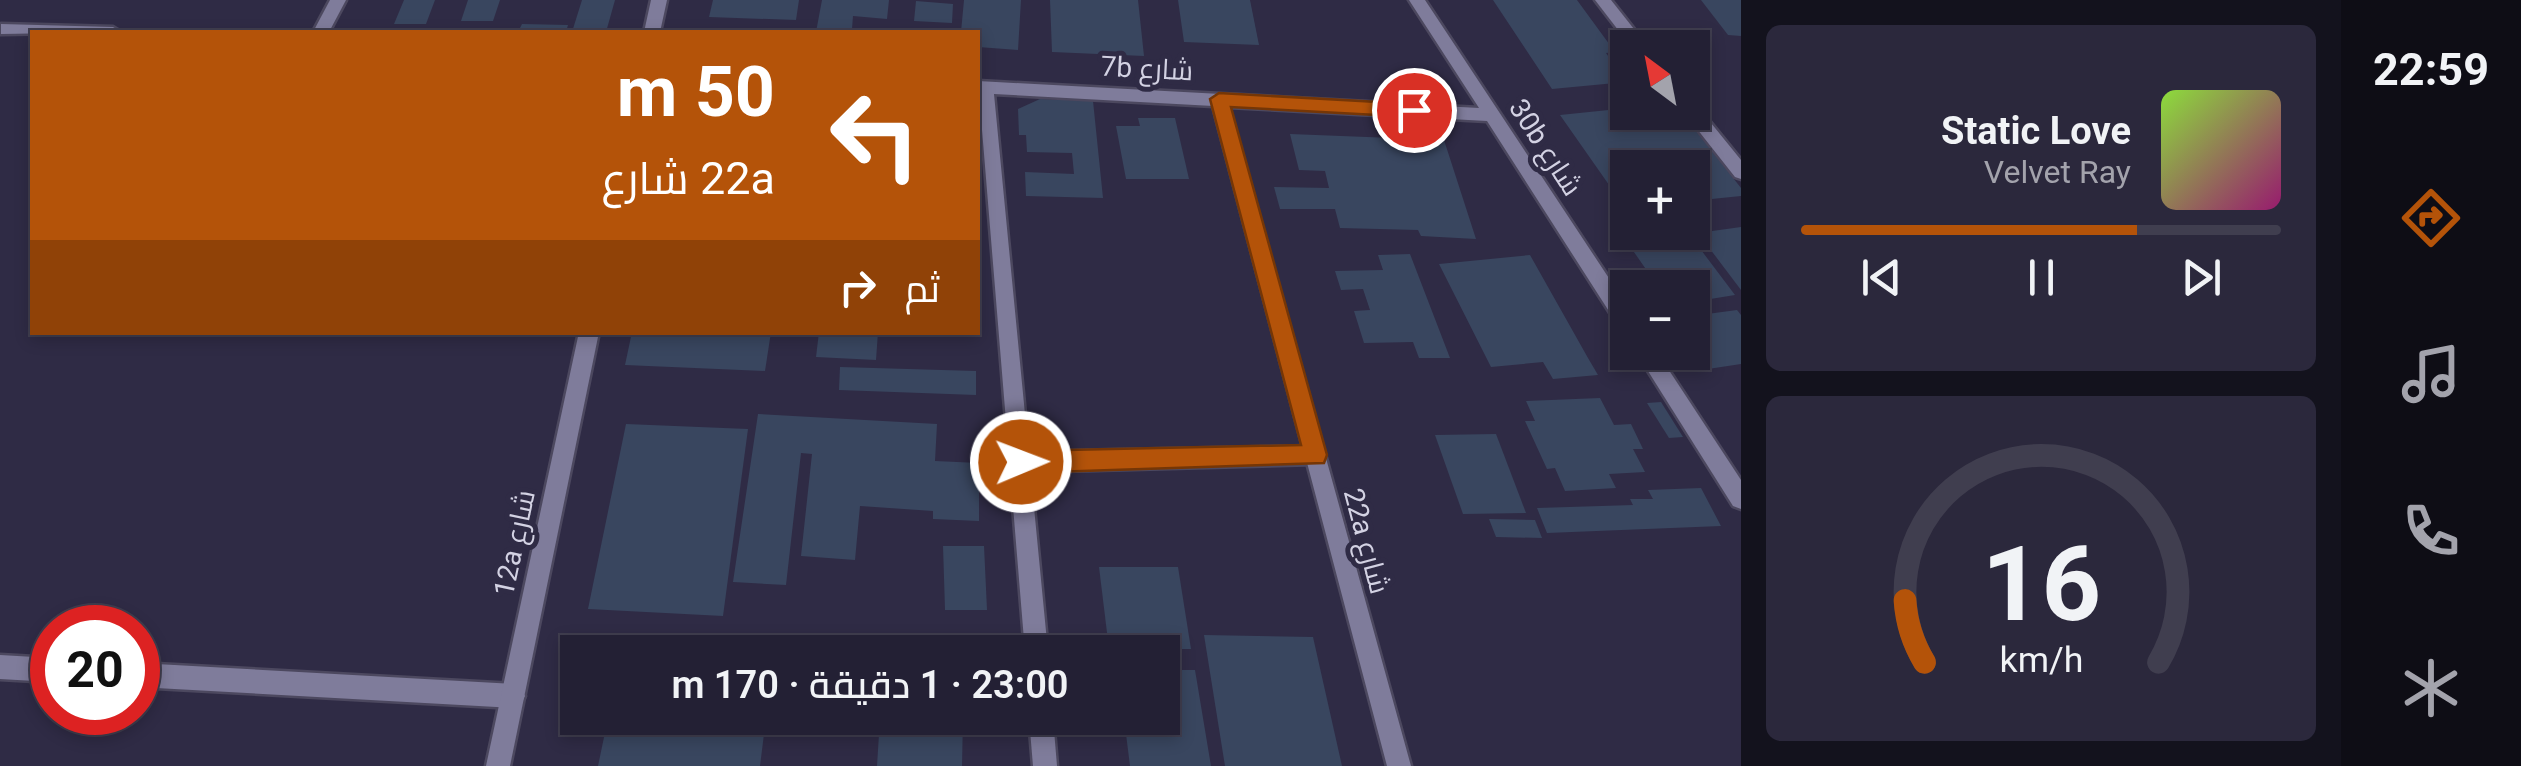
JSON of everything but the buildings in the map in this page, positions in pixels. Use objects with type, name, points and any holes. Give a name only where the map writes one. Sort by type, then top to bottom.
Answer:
[{"type":"street","points":[[322,30],[338,0]]},
{"type":"street","points":[[652,30],[659,0]]},
{"type":"street","name":"30b شارع","points":[[1417,0],[1610,296]]},
{"type":"street","points":[[1603,0],[1627,30]]},
{"type":"street","points":[[0,28],[56,30]]},
{"type":"street","points":[[981,87],[1021,462],[1035,635]]},
{"type":"street","name":"7b شارع","points":[[981,87],[1492,115]]},
{"type":"street","name":"22a شارع","points":[[1219,99],[1399,766]]},
{"type":"street","points":[[1707,130],[1741,172]]},
{"type":"street","name":"12a شارع","points":[[498,766],[588,335]]},
{"type":"street","points":[[1658,370],[1741,499]]},
{"type":"street","points":[[1021,462],[1316,455]]},
{"type":"street","points":[[0,668],[30,669]]},
{"type":"street","points":[[160,676],[513,696]]},
{"type":"street","points":[[1042,735],[1045,766]]},
{"type":"route","points":[[1021,462],[1316,455],[1219,99],[1414,110]]}]
